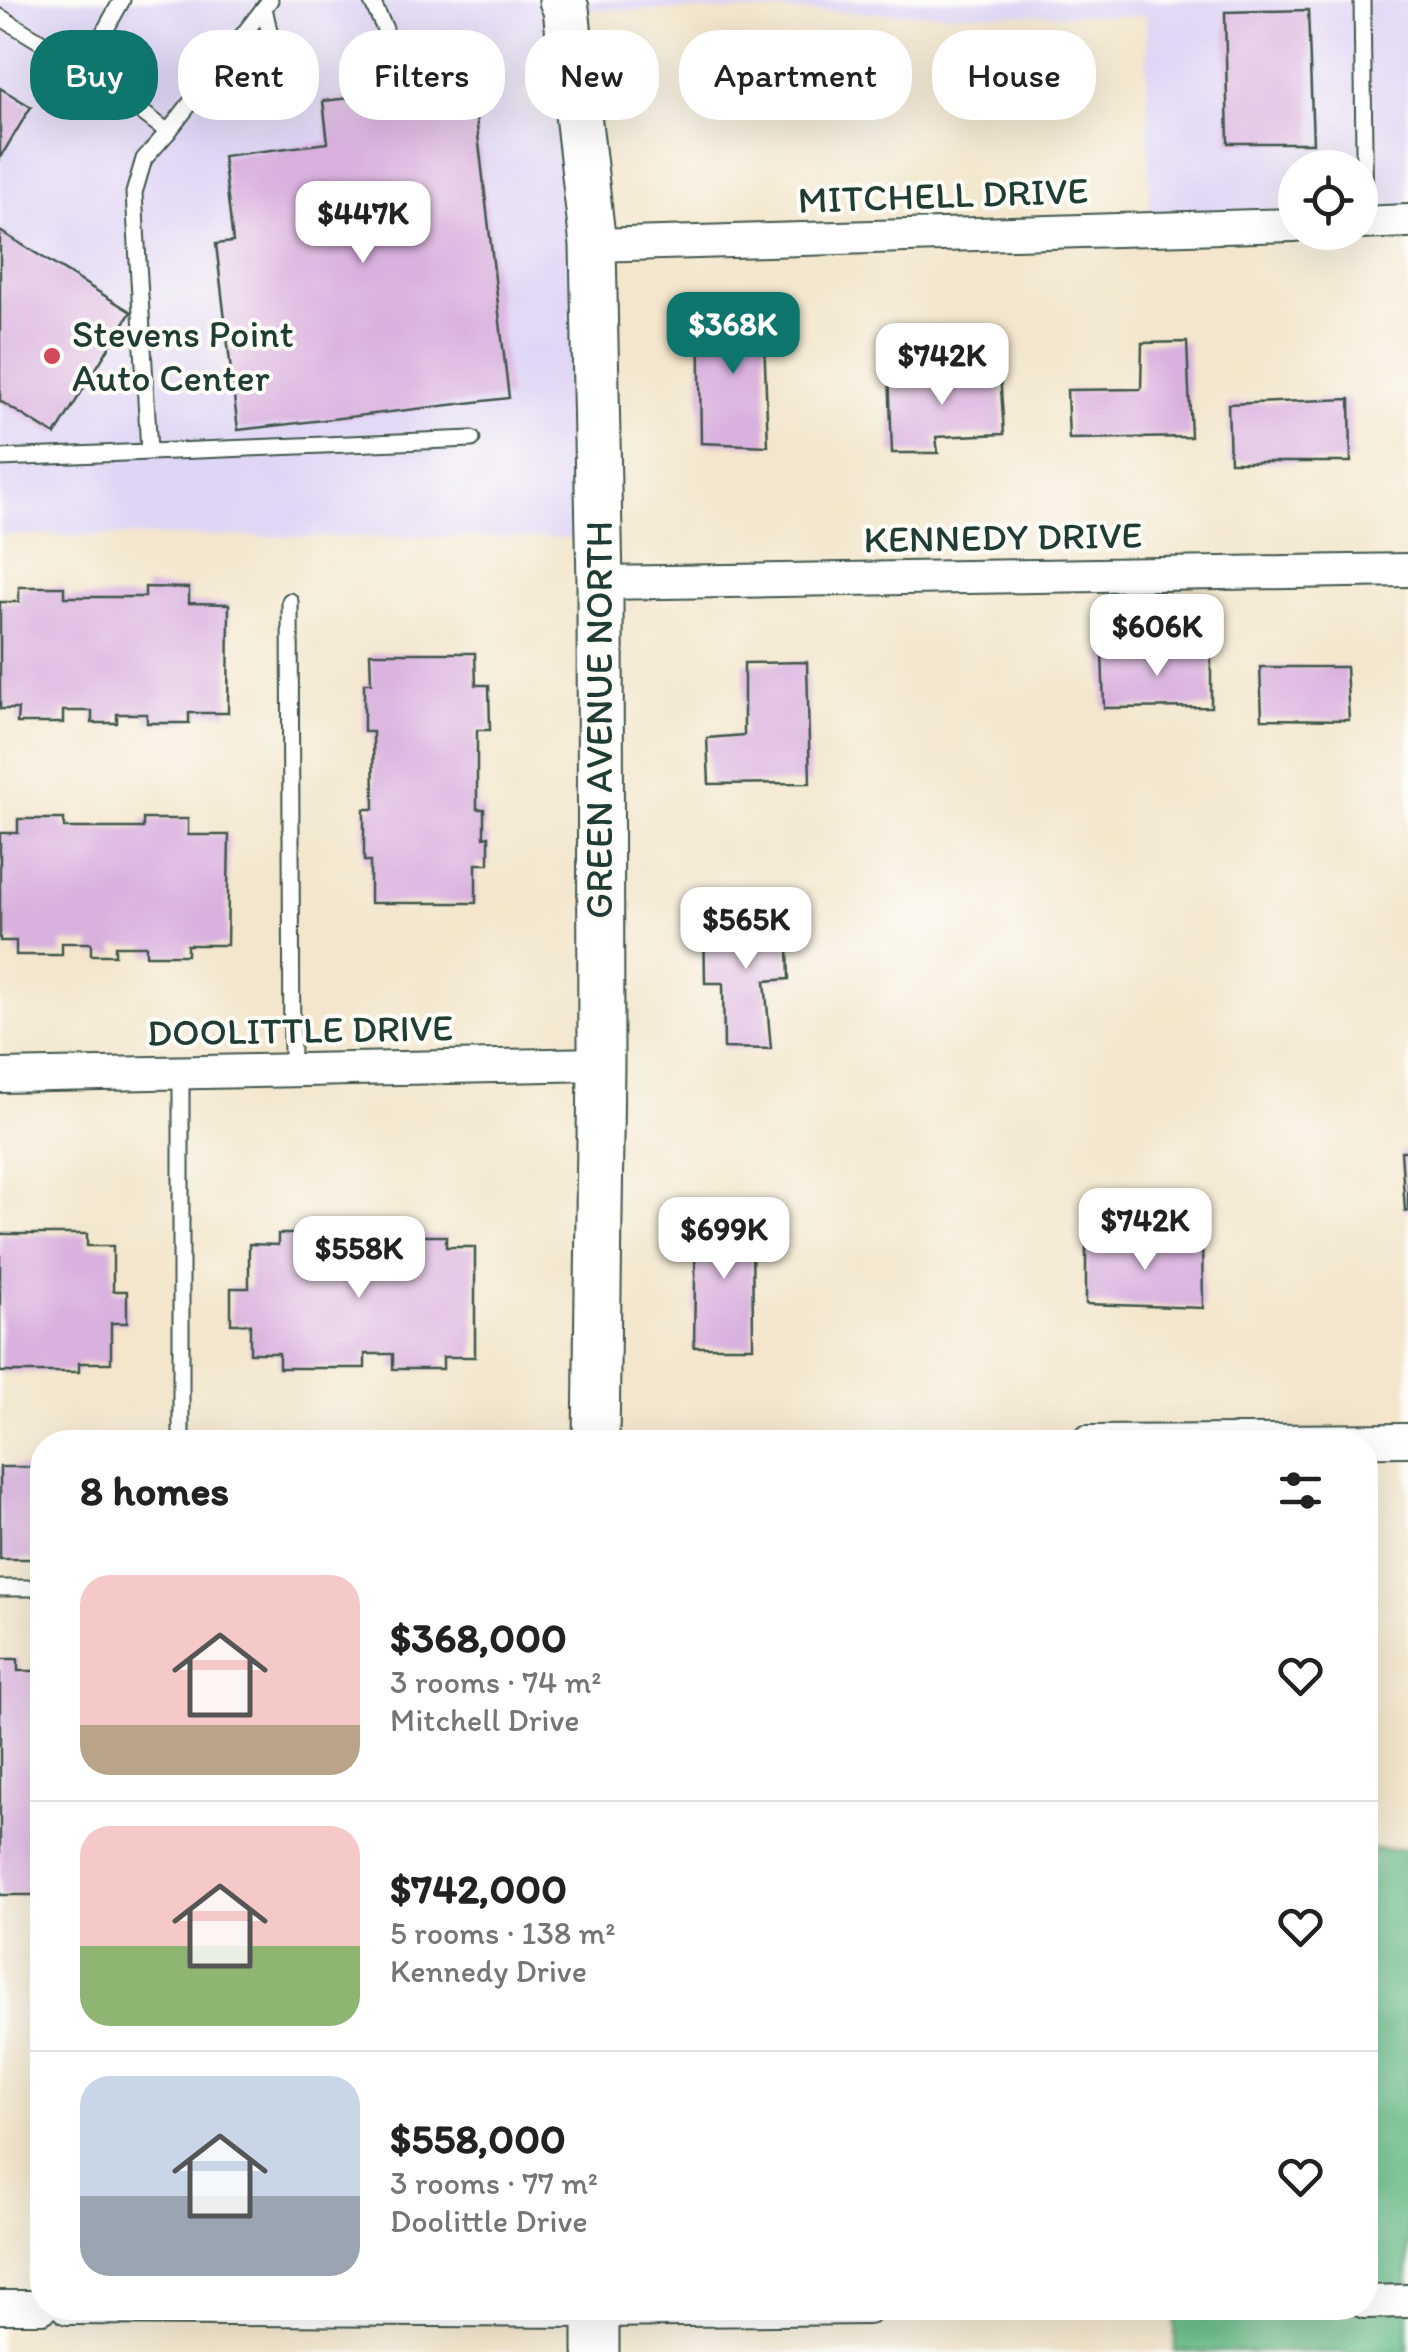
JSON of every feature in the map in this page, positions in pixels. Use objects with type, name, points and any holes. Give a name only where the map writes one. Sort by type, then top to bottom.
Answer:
[{"type":"street","name":"GREEN AVENUE NORTH","points":[[562,0],[594,245],[600,583],[601,1064],[596,1430]]},
{"type":"street","points":[[1378,223],[1408,222]]},
{"type":"street","name":"MITCHELL DRIVE","points":[[594,245],[1278,225]]},
{"type":"street","name":"KENNEDY DRIVE","points":[[600,583],[1408,570]]},
{"type":"street","name":"DOOLITTLE DRIVE","points":[[0,1076],[601,1064]]},
{"type":"street","points":[[1378,1440],[1408,1440]]},
{"type":"street","points":[[1378,2302],[1408,2302]]},
{"type":"street","points":[[0,2307],[30,2307]]},
{"type":"street","points":[[490,2320],[650,2320]]},
{"type":"lane","points":[[105,30],[122,0]]},
{"type":"lane","points":[[371,0],[385,30]]},
{"type":"lane","points":[[1362,0],[1362,150]]},
{"type":"lane","points":[[267,4],[271,30]]},
{"type":"lane","points":[[148,452],[134,193],[144,158],[267,4]]},
{"type":"lane","points":[[0,17],[30,35]]},
{"type":"lane","points":[[152,120],[168,132]]},
{"type":"lane","points":[[0,458],[472,439]]},
{"type":"lane","points":[[290,602],[292,1072]]},
{"type":"lane","points":[[181,1074],[181,1430]]},
{"type":"lane","points":[[0,1588],[30,1588]]},
{"type":"shaded area","points":[[0,0],[1408,0],[1408,221],[1378,222],[1378,150],[1278,150],[1278,225],[1150,229],[1146,16],[566,9],[567,30],[525,30],[525,120],[573,120],[599,538],[0,535]]},
{"type":"green space","points":[[1378,1849],[1408,1849],[1408,2352],[1175,2352],[1175,2320],[1378,2320]]},
{"type":"building","points":[[1308,10],[1313,143],[1228,143],[1225,12]]},
{"type":"building","points":[[0,88],[30,109],[0,158]]},
{"type":"building","points":[[339,99],[339,120],[476,120],[509,398],[238,430],[216,244],[233,242],[223,156],[328,143],[323,101]]},
{"type":"building","name":"Stevens Point Auto Center","points":[[0,231],[131,312],[55,435],[0,401]]},
{"type":"building","points":[[699,308],[763,310],[768,446],[701,443]]},
{"type":"building","points":[[1187,342],[1191,437],[1069,439],[1067,390],[1141,389],[1142,343]]},
{"type":"building","points":[[889,370],[1000,373],[1004,434],[936,437],[938,453],[892,453]]},
{"type":"building","points":[[1350,399],[1351,462],[1230,462],[1228,404]]},
{"type":"building","points":[[19,587],[64,587],[64,597],[145,597],[145,587],[189,588],[189,603],[229,604],[228,713],[189,713],[189,723],[147,723],[147,714],[117,714],[117,723],[92,723],[92,711],[63,711],[63,723],[17,723],[18,709],[0,709],[0,602],[19,602]]},
{"type":"building","points":[[1211,651],[1211,707],[1104,708],[1102,652]]},
{"type":"building","points":[[370,653],[475,653],[476,685],[489,685],[490,730],[477,730],[477,809],[484,809],[489,864],[476,864],[476,903],[370,903],[370,861],[364,861],[364,809],[374,809],[373,732],[364,732],[364,683],[371,683]]},
{"type":"building","points":[[807,662],[810,783],[709,784],[707,738],[744,735],[744,663]]},
{"type":"building","points":[[1260,667],[1346,667],[1349,720],[1262,719]]},
{"type":"building","points":[[18,819],[64,819],[64,828],[143,828],[143,819],[188,819],[188,835],[229,835],[227,945],[187,945],[187,955],[146,955],[146,946],[115,946],[115,955],[91,955],[91,943],[62,943],[62,955],[16,955],[16,941],[0,941],[0,833],[18,833]]},
{"type":"building","points":[[704,915],[787,915],[789,979],[765,981],[771,1049],[724,1048],[723,983],[705,983]]},
{"type":"building","points":[[1401,1151],[1408,1151],[1408,1211],[1405,1211]]},
{"type":"building","points":[[696,1216],[752,1216],[753,1347],[694,1347]]},
{"type":"building","points":[[0,1234],[87,1234],[87,1246],[113,1246],[113,1291],[127,1291],[127,1323],[111,1323],[111,1363],[79,1363],[79,1372],[0,1372]]},
{"type":"building","points":[[278,1234],[367,1234],[367,1245],[392,1246],[392,1236],[446,1236],[446,1247],[475,1247],[475,1357],[443,1357],[443,1369],[393,1369],[393,1354],[365,1354],[365,1368],[279,1368],[279,1353],[250,1353],[250,1324],[231,1324],[231,1288],[249,1288],[249,1244],[278,1245]]},
{"type":"building","points":[[1086,1240],[1202,1241],[1203,1308],[1086,1304]]},
{"type":"building","points":[[0,1467],[30,1467],[30,1559],[0,1559]]},
{"type":"building","points":[[0,1659],[18,1659],[18,1671],[30,1671],[30,1895],[0,1895]]},
{"type":"place","name":"Stevens Point Auto Center","points":[[52,356]]}]
